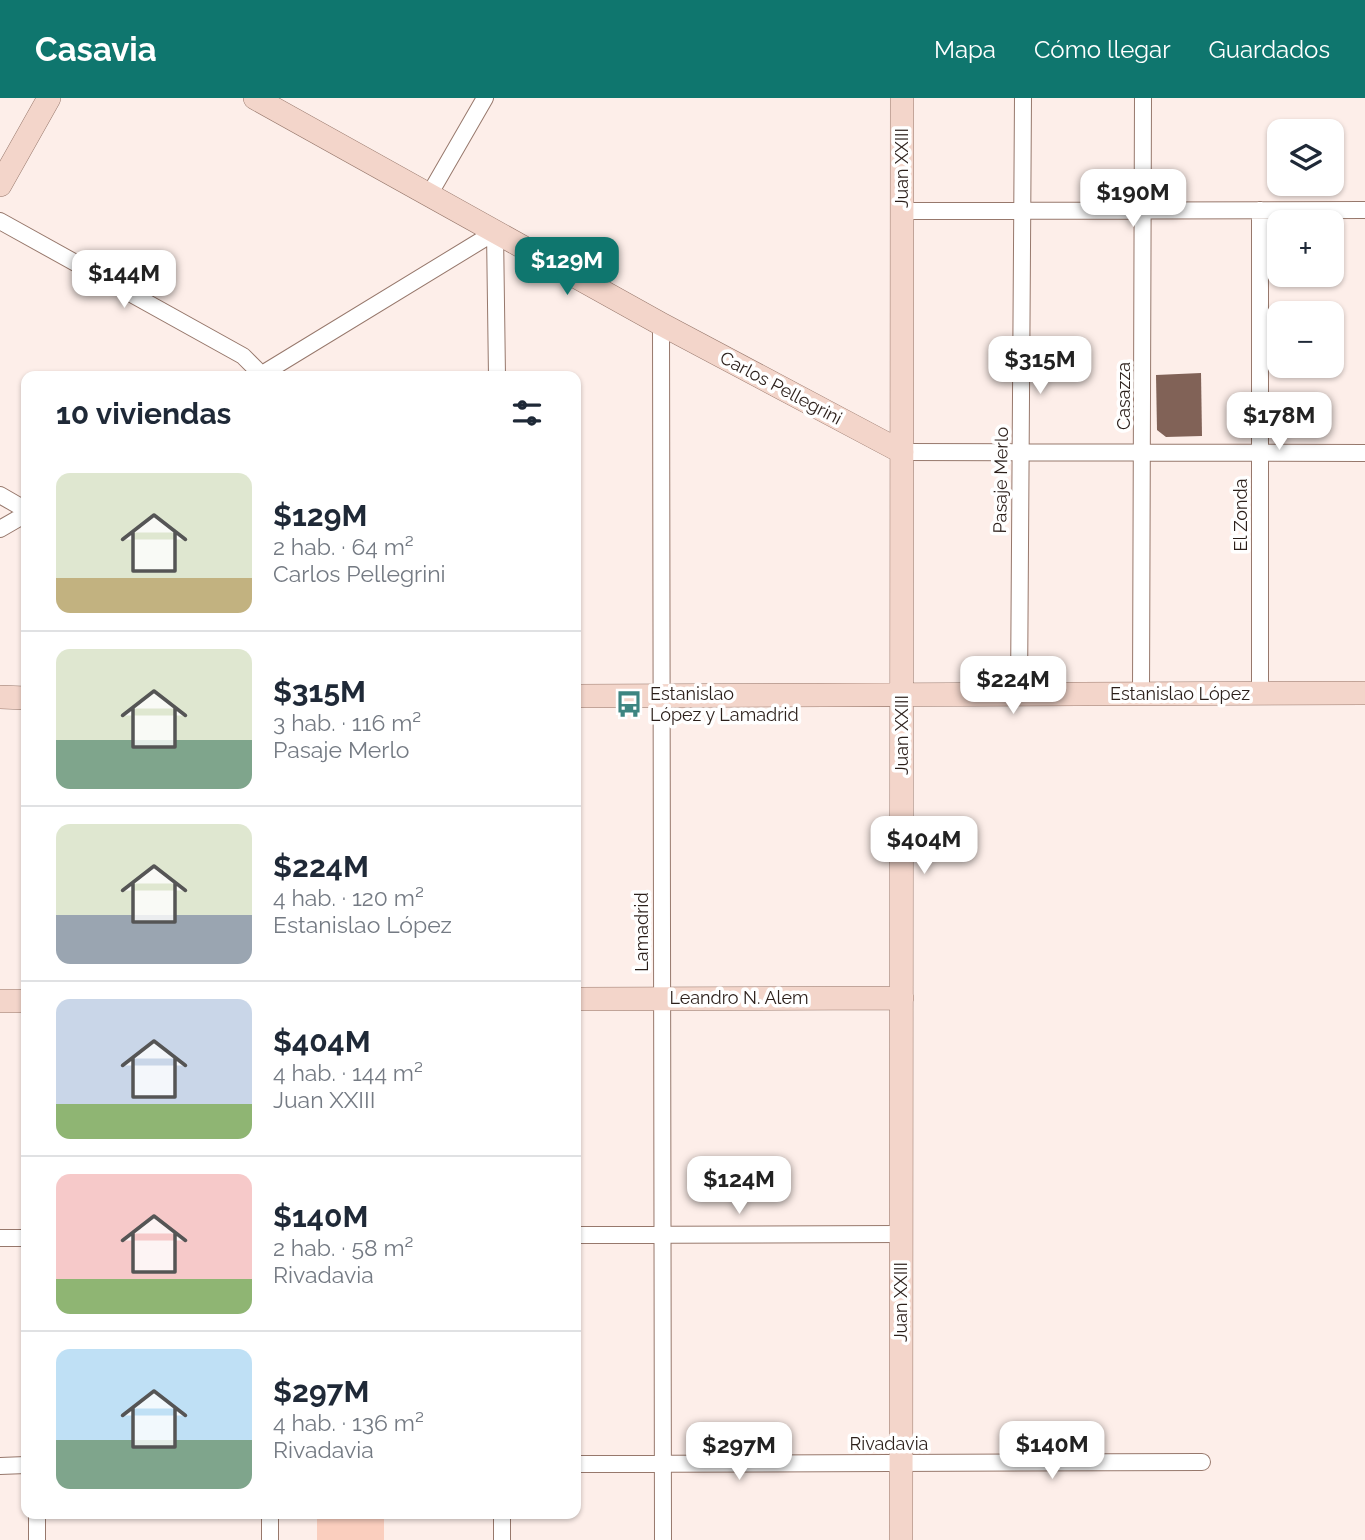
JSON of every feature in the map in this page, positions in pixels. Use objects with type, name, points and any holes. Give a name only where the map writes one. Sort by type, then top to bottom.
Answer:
[{"type":"main road","points":[[0,186],[49,98]]},
{"type":"main road","name":"Carlos Pellegrini","points":[[255,98],[661,324],[902,453]]},
{"type":"main road","name":"Juan XXIII","points":[[901,1540],[902,98]]},
{"type":"main road","name":"Estanislao López","points":[[581,696],[1365,693]]},
{"type":"main road","points":[[0,697],[21,698]]},
{"type":"main road","name":"Leandro N. Alem","points":[[581,999],[902,998]]},
{"type":"main road","points":[[0,1001],[21,1001]]},
{"type":"street","points":[[429,195],[485,98]]},
{"type":"street","name":"Pasaje Merlo","points":[[1019,694],[1023,98]]},
{"type":"street","name":"Casazza","points":[[1141,694],[1143,98]]},
{"type":"street","points":[[902,211],[1365,210]]},
{"type":"street","name":"El Zonda","points":[[1260,211],[1260,693]]},
{"type":"street","points":[[0,221],[243,356],[258,371]]},
{"type":"street","points":[[269,371],[495,232]]},
{"type":"street","points":[[495,232],[497,371]]},
{"type":"street","name":"Lamadrid","points":[[661,324],[663,1540]]},
{"type":"street","name":"Carlos Pellegrini","points":[[902,453],[1365,453]]},
{"type":"street","points":[[0,495],[21,509]]},
{"type":"street","points":[[0,529],[21,515]]},
{"type":"street","points":[[581,1236],[901,1234]]},
{"type":"street","points":[[0,1238],[21,1238]]},
{"type":"street","name":"Rivadavia","points":[[581,1464],[1202,1462]]},
{"type":"street","points":[[0,1466],[21,1465]]},
{"type":"street","points":[[37,1519],[37,1540]]},
{"type":"street","points":[[270,1519],[270,1540]]},
{"type":"street","points":[[502,1519],[502,1540]]},
{"type":"shaded area","points":[[317,1519],[384,1519],[384,1540],[317,1540]]},
{"type":"building","points":[[1201,373],[1202,436],[1166,437],[1157,430],[1156,375]]},
{"type":"place","name":"Estanislao López y Lamadrid","points":[[629,704]]}]
